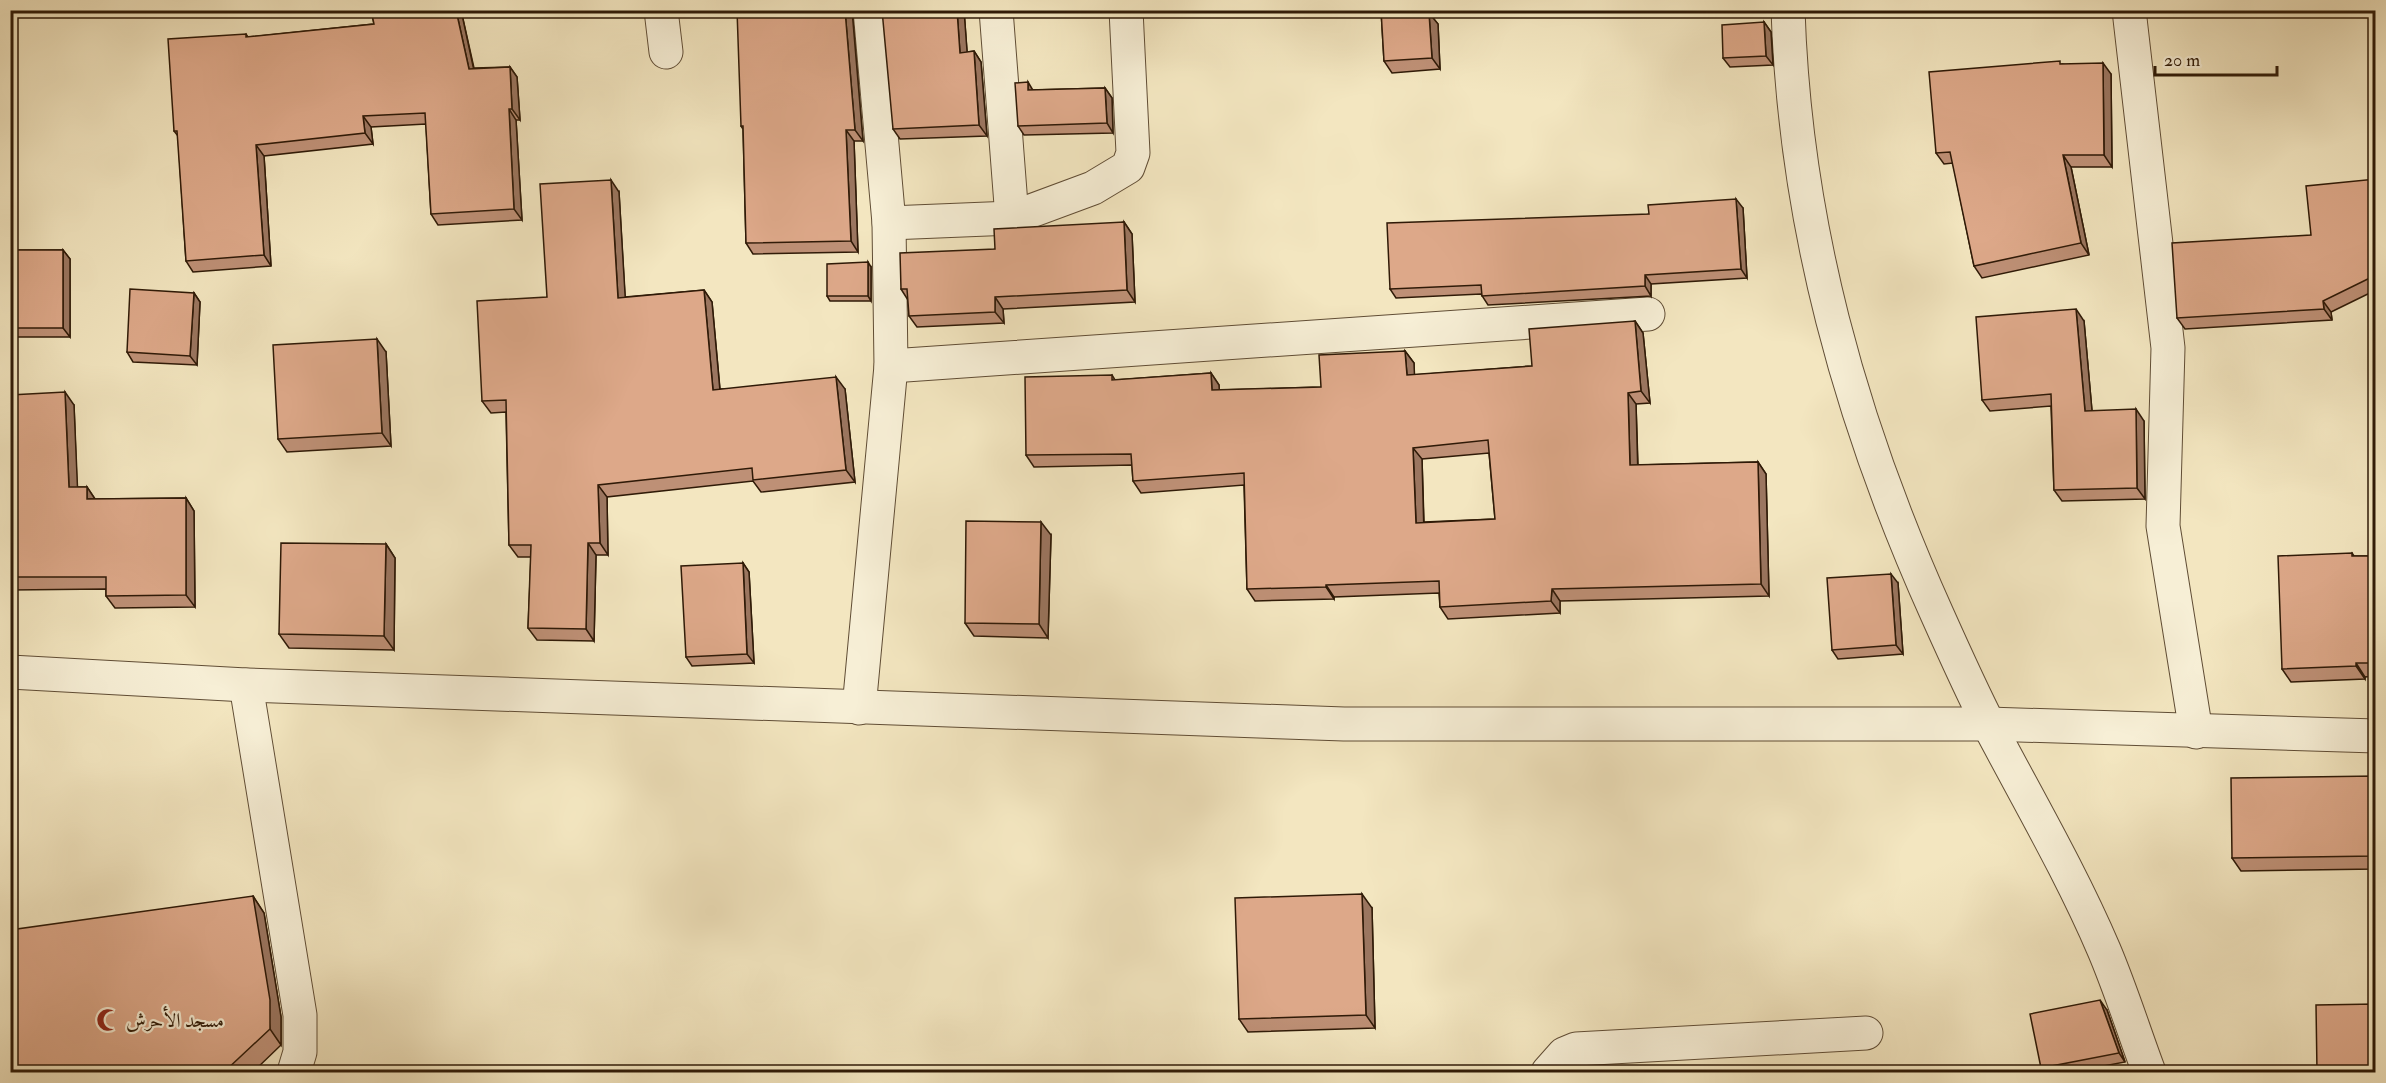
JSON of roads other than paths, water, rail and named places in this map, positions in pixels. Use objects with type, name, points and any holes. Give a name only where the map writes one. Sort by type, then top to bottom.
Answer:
[{"type":"street","points":[[661,10],[666,52]]},
{"type":"street","points":[[859,708],[891,366],[889,223],[870,10]]},
{"type":"street","points":[[996,10],[1012,218]]},
{"type":"street","points":[[889,223],[1012,218],[1093,188],[1114,178],[1128,167],[1133,153],[1125,10]]},
{"type":"street","points":[[1788,10],[1790,48],[1810,226],[1823,288],[1849,382],[1888,495],[1936,611],[1988,724],[2052,840],[2105,952],[2149,1072]]},
{"type":"street","points":[[2129,10],[2168,348],[2163,526],[2196,732]]},
{"type":"street","points":[[891,366],[1648,314]]},
{"type":"street","points":[[10,672],[246,685],[1344,723],[1988,724],[2376,736]]},
{"type":"street","points":[[246,685],[300,1015],[300,1052],[294,1072]]},
{"type":"street","points":[[1548,1072],[1564,1054],[1576,1048],[1866,1033]]},
{"type":"place","name":"مسجد الأحرش","points":[[108,1020]]}]
